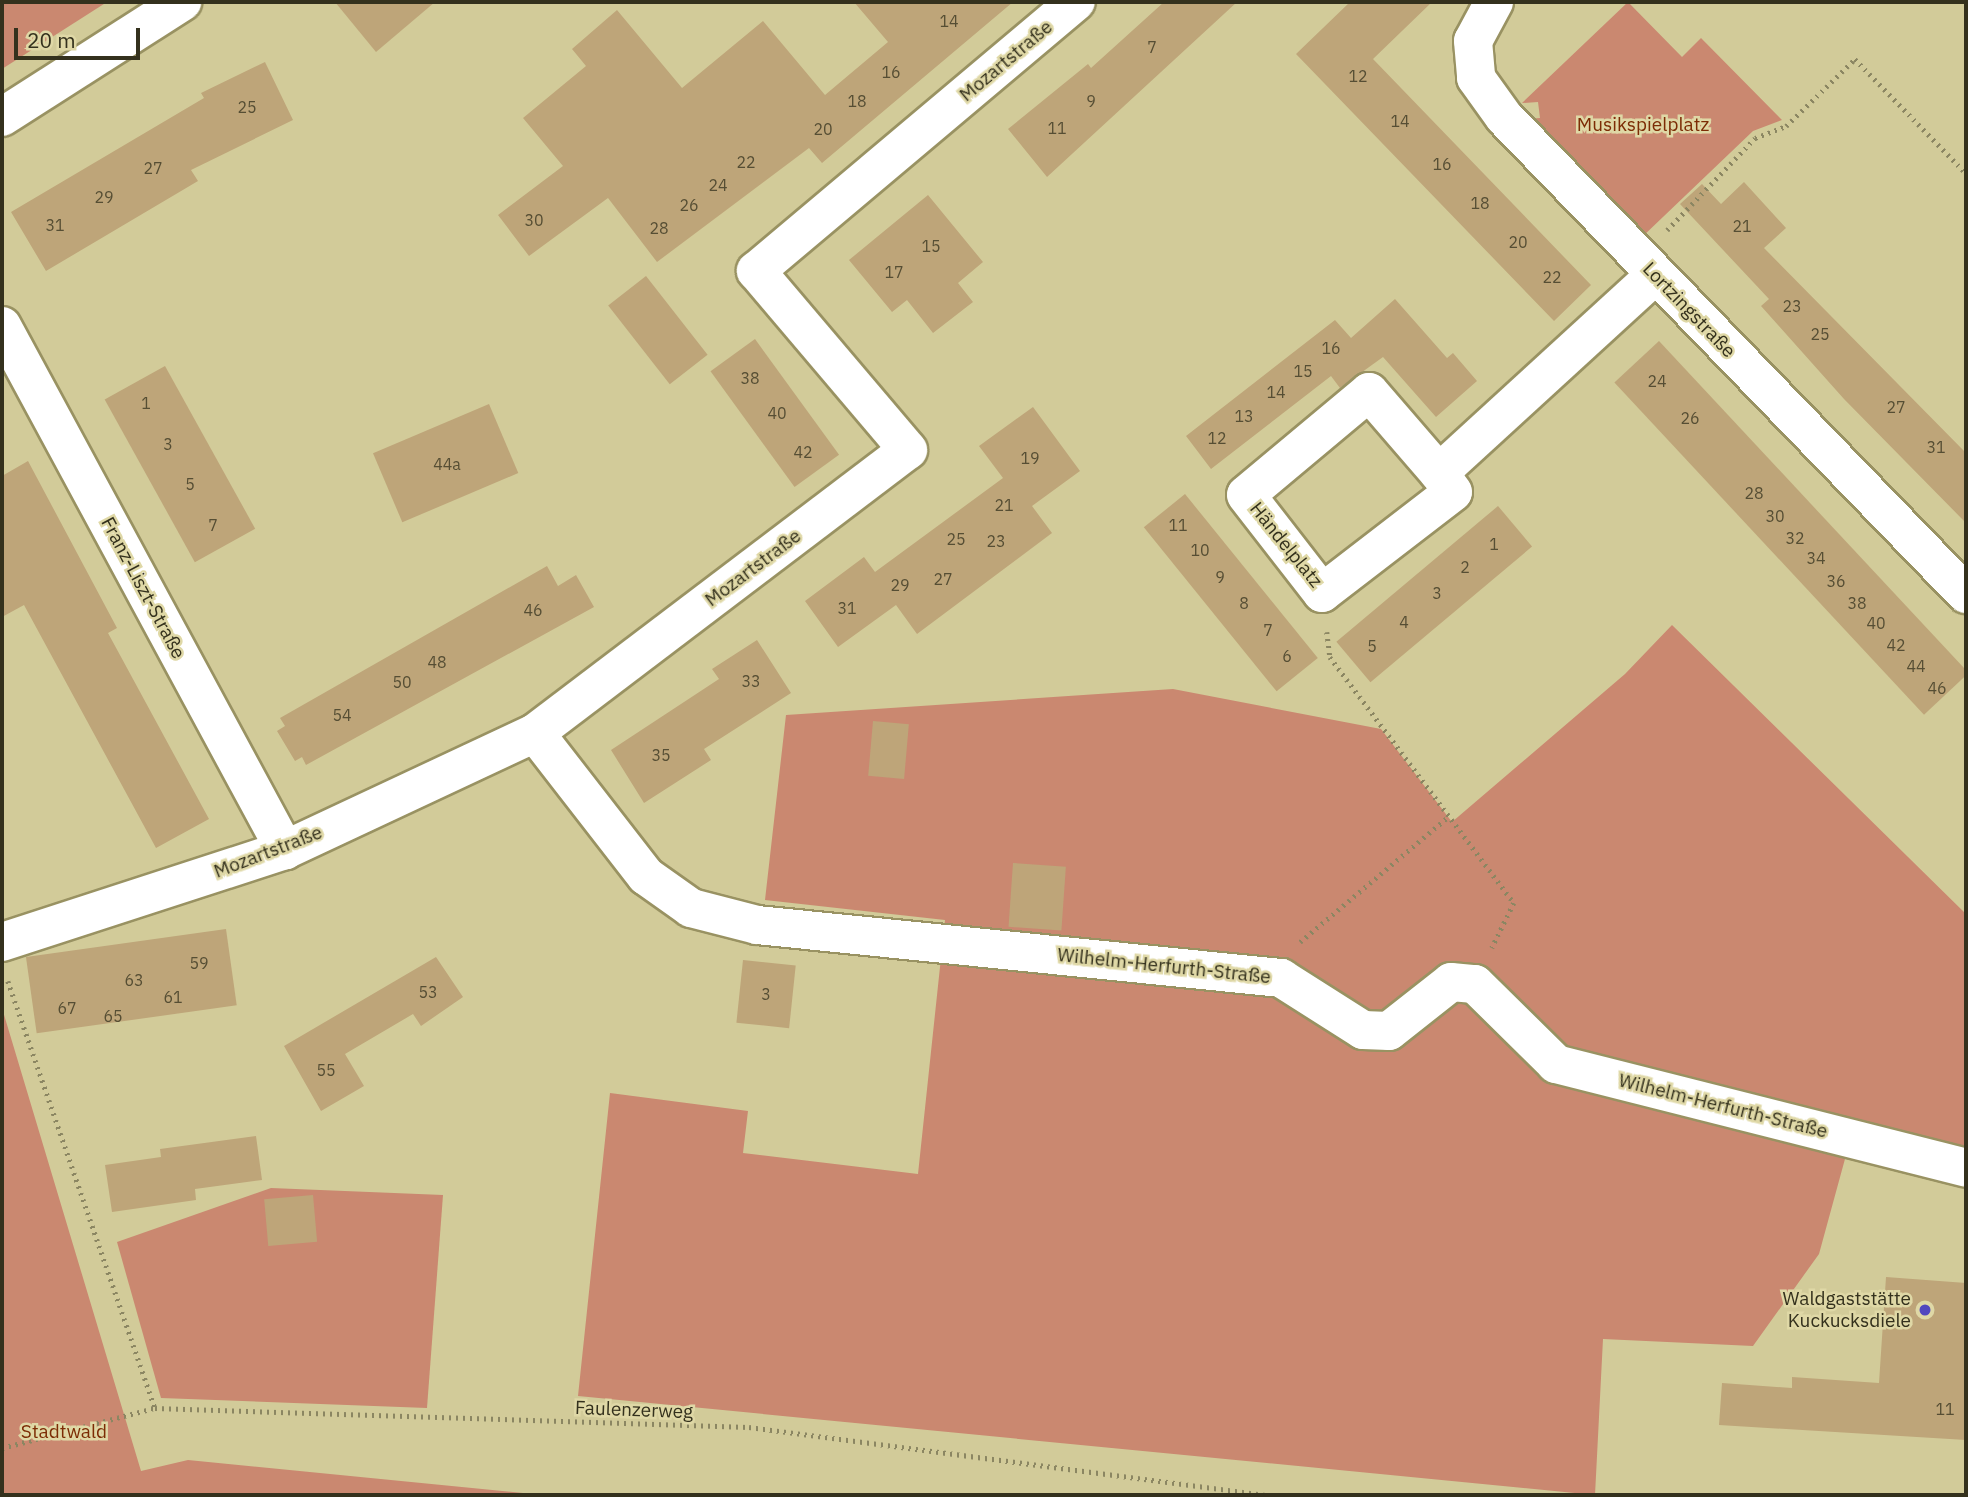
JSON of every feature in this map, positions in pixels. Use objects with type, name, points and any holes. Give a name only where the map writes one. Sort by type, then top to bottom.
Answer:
[{"type":"street","points":[[2,117],[182,2]]},
{"type":"street","name":"Mozartstraße","points":[[4,959],[285,849],[535,733],[908,450],[756,271],[1076,2]]},
{"type":"street","name":"Lortzingstraße","points":[[1494,2],[1473,41],[1476,78],[1647,267],[1966,594]]},
{"type":"street","points":[[1439,473],[1647,267]]},
{"type":"street","name":"Franz-Liszt-Straße","points":[[2,326],[285,849]]},
{"type":"street","name":"Händelplatz","points":[[1369,393],[1439,473],[1453,492],[1322,593],[1246,495],[1369,393]]},
{"type":"street","name":"Wilhelm-Herfurth-Straße","points":[[535,733],[646,876],[691,908],[757,925],[1281,978],[1363,1030],[1389,1031],[1451,982],[1475,984],[1556,1064],[1966,1168]]},
{"type":"path","points":[[1647,267],[1755,138],[1786,127],[1854,59],[1966,173]]},
{"type":"path","points":[[1322,593],[1329,657],[1514,902],[1475,984]]},
{"type":"path","points":[[1281,978],[1286,954],[1449,816]]},
{"type":"path","points":[[4,959],[155,1408]]},
{"type":"path","name":"Faulenzerweg","points":[[2,1448],[155,1408],[750,1427],[1266,1495]]},
{"type":"green space","points":[[2,2],[107,2],[2,69]]},
{"type":"green space","name":"Musikspielplatz","points":[[1628,2],[1682,57],[1701,38],[1782,120],[1753,131],[1641,238],[1526,119],[1540,118],[1538,102],[1522,103]]},
{"type":"green space","points":[[1672,625],[1966,914],[1966,1153],[1854,1126],[1819,1254],[1753,1346],[1603,1339],[1595,1495],[578,1396],[610,1093],[748,1111],[743,1153],[918,1174],[945,920],[765,900],[786,715],[1173,689],[1381,729],[1452,822],[1625,674]]},
{"type":"green space","name":"Stadtwald","points":[[2,1008],[141,1471],[188,1460],[543,1495],[2,1495]]},
{"type":"green space","points":[[271,1188],[443,1195],[427,1408],[161,1398],[117,1242]]},
{"type":"building","points":[[335,2],[435,2],[376,52]]},
{"type":"building","points":[[854,2],[1013,2],[822,163],[809,148],[657,262],[608,198],[529,256],[498,215],[563,166],[523,118],[586,66],[572,49],[617,10],[682,88],[763,21],[825,95],[888,42]]},
{"type":"building","points":[[1164,2],[1237,2],[1047,177],[1008,129],[1088,64],[1091,68]]},
{"type":"building","points":[[1350,2],[1432,2],[1373,59],[1591,285],[1554,321],[1296,54]]},
{"type":"building","points":[[265,62],[293,120],[191,170],[198,181],[46,271],[11,212],[204,98],[201,93]]},
{"type":"building","points":[[1744,182],[1786,228],[1764,248],[1966,453],[1966,523],[1844,399],[1761,306],[1769,299],[1680,204],[1702,184],[1721,204]]},
{"type":"building","points":[[928,195],[983,262],[958,283],[973,302],[933,333],[907,300],[892,312],[849,260]]},
{"type":"building","points":[[646,276],[708,355],[670,384],[608,306]]},
{"type":"building","points":[[1395,299],[1447,358],[1453,353],[1477,381],[1436,417],[1383,357],[1340,388],[1331,376],[1211,469],[1186,436],[1335,320],[1351,338]]},
{"type":"building","points":[[755,339],[839,455],[795,487],[711,371]]},
{"type":"building","points":[[1659,341],[1966,670],[1966,675],[1924,715],[1614,383]]},
{"type":"building","points":[[165,366],[255,529],[195,562],[105,399]]},
{"type":"building","points":[[489,404],[518,473],[402,522],[373,453]]},
{"type":"building","points":[[1033,407],[1080,471],[1032,506],[1052,533],[917,634],[896,605],[838,647],[805,601],[864,557],[875,572],[1003,478],[979,446]]},
{"type":"building","points":[[28,461],[117,628],[108,633],[209,819],[156,848],[24,605],[2,617],[2,476]]},
{"type":"building","points":[[1185,494],[1318,658],[1277,691],[1144,527]]},
{"type":"building","points":[[1498,506],[1532,547],[1370,682],[1336,642]]},
{"type":"building","points":[[547,566],[558,586],[576,575],[594,607],[306,765],[302,757],[295,761],[277,731],[285,726],[280,718]]},
{"type":"building","points":[[757,640],[791,693],[704,749],[711,760],[644,803],[611,750],[719,679],[712,669]]},
{"type":"building","points":[[873,721],[909,724],[904,779],[868,776]]},
{"type":"building","points":[[1013,863],[1066,867],[1061,931],[1009,927]]},
{"type":"building","points":[[226,929],[237,1005],[37,1033],[26,957]]},
{"type":"building","points":[[436,957],[463,997],[421,1026],[413,1014],[345,1054],[364,1086],[321,1111],[284,1046]]},
{"type":"building","points":[[743,960],[796,966],[789,1028],[736,1023]]},
{"type":"building","points":[[256,1136],[262,1180],[195,1189],[196,1200],[112,1212],[105,1165],[161,1157],[160,1149]]},
{"type":"building","points":[[313,1195],[317,1242],[268,1246],[264,1199]]},
{"type":"building","points":[[1886,1277],[1966,1283],[1966,1440],[1719,1425],[1722,1383],[1792,1388],[1792,1377],[1879,1383]]},
{"type":"place","name":"Waldgaststätte Kuckucksdiele","points":[[1925,1310]]}]
